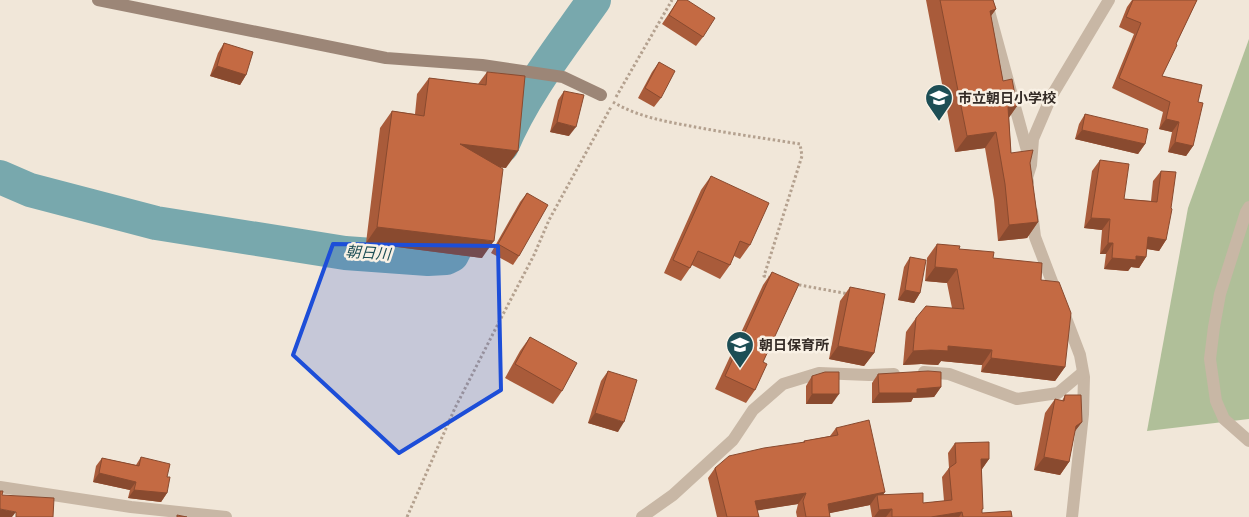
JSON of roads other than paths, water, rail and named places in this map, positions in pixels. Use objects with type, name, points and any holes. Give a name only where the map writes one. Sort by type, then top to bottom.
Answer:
[{"type":"street","points":[[98,0],[386,58],[482,65],[563,77],[601,95]]},
{"type":"street","points":[[986,0],[1031,166]]},
{"type":"street","points":[[1072,517],[1083,414],[1084,377],[1080,355],[1035,237],[1027,178],[1031,166],[1033,139],[1051,97],[1109,0]]},
{"type":"street","points":[[1249,207],[1220,294],[1210,359],[1216,401],[1224,418],[1249,441]]},
{"type":"street","points":[[642,517],[673,495],[732,440],[753,410],[783,384],[819,373],[869,375],[921,372],[950,374],[1017,399],[1058,393],[1082,373]]},
{"type":"street","points":[[0,487],[131,507],[226,517]]},
{"type":"waterway","name":"朝日川","points":[[502,146],[532,89],[594,0]]},
{"type":"waterway","name":"朝日川","points":[[0,177],[30,190],[156,223],[345,253],[428,259],[446,258],[452,255],[465,232],[472,212]]},
{"type":"place","name":"市立朝日小学校","points":[[939,122]]},
{"type":"place","name":"朝日保育所","points":[[740,369]]}]
